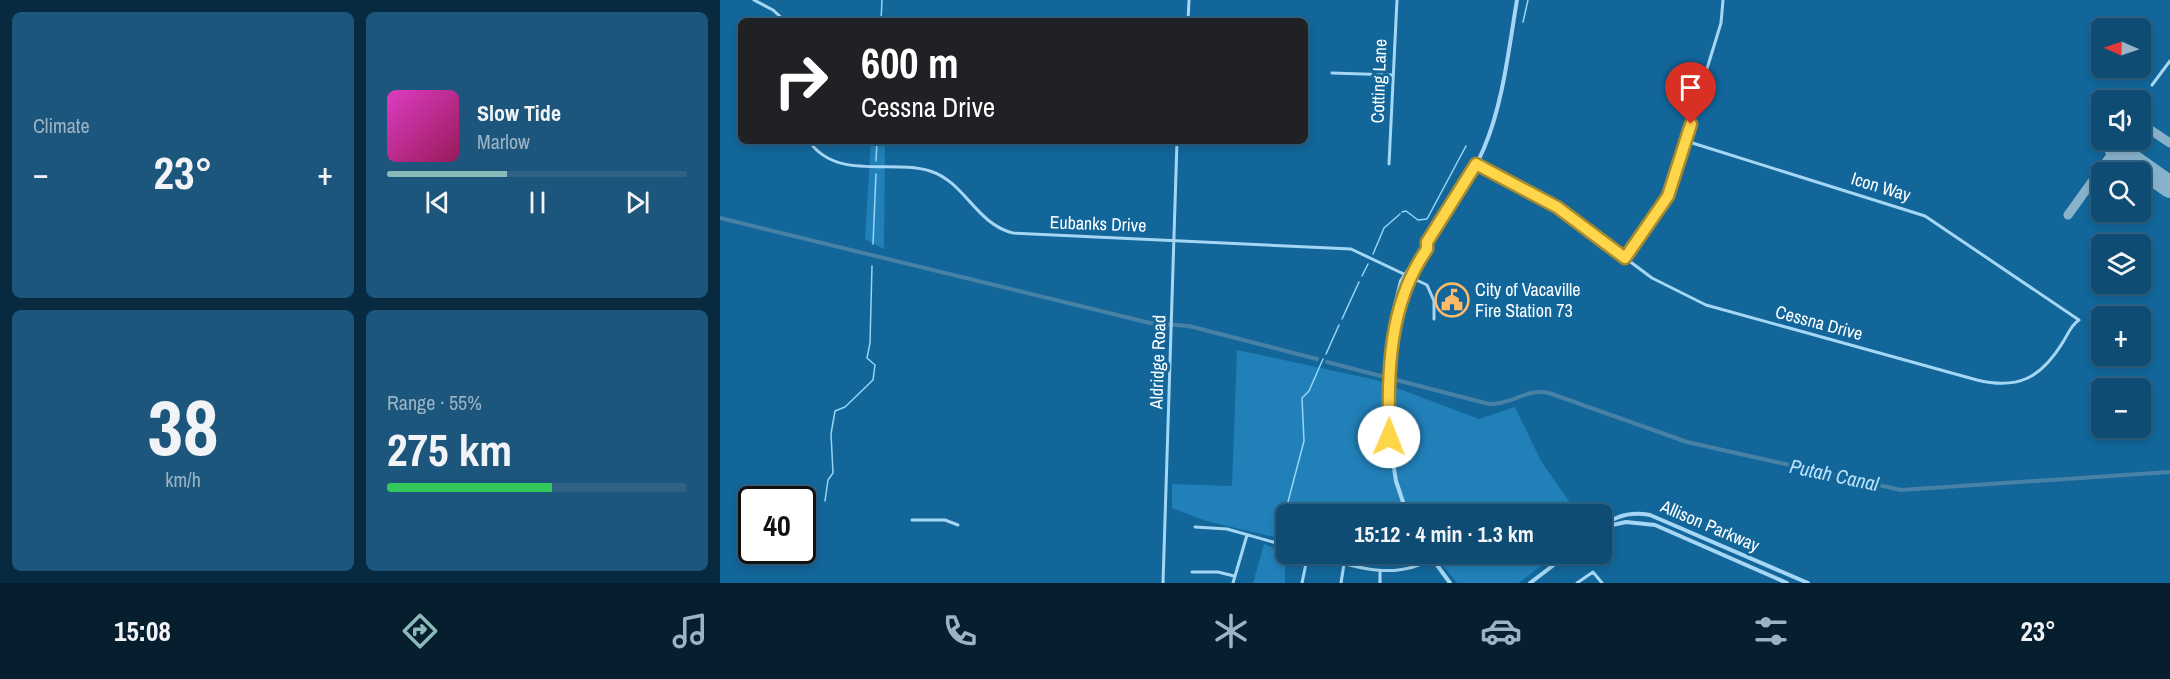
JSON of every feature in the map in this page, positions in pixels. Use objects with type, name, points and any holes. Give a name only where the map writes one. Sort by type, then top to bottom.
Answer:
[{"type":"street","points":[[754,0],[773,10],[782,18]]},
{"type":"street","points":[[1188,18],[1189,0]]},
{"type":"street","name":"Cotting Lane","points":[[1389,164],[1397,0]]},
{"type":"street","points":[[1404,504],[1390,453],[1393,337],[1407,275],[1427,249],[1427,242],[1476,164],[1490,131],[1517,0]]},
{"type":"street","points":[[1625,258],[1668,196],[1721,23],[1724,0]]},
{"type":"street","points":[[2152,86],[2170,61]]},
{"type":"street","points":[[1332,73],[1393,75]]},
{"type":"street","name":"Icon Way","points":[[1686,141],[1926,216],[2050,299]]},
{"type":"street","name":"Eubanks Drive","points":[[813,144],[834,161],[851,165],[914,168],[934,173],[952,184],[988,221],[1008,232],[1344,248],[1407,275],[1431,290],[1434,301],[1434,320]]},
{"type":"street","name":"Aldridge Road","points":[[1163,583],[1178,144]]},
{"type":"street","name":"Cessna Drive","points":[[1476,164],[1516,182],[1520,187],[1564,212],[1652,278],[1715,308],[1995,384],[2019,382],[2041,370],[2079,320],[2050,299]]},
{"type":"street","name":"Allison Parkway","points":[[1787,583],[1655,525],[1626,522],[1602,528],[1608,521],[1628,514],[1650,515],[1808,583]]},
{"type":"street","points":[[912,520],[945,520],[958,525]]},
{"type":"street","points":[[1195,527],[1227,529],[1276,543]]},
{"type":"street","points":[[1233,583],[1247,535]]},
{"type":"street","points":[[1302,583],[1307,564]]},
{"type":"street","points":[[1341,583],[1344,564],[1380,570],[1408,570],[1417,564]]},
{"type":"street","points":[[1436,564],[1450,583]]},
{"type":"street","points":[[1534,582],[1556,564]]},
{"type":"street","points":[[1380,570],[1380,583]]},
{"type":"street","points":[[1192,572],[1218,572],[1234,576]]},
{"type":"street","points":[[1576,583],[1593,572],[1602,583]]},
{"type":"shaded area","points":[[871,144],[885,144],[884,249],[865,239]]},
{"type":"shaded area","points":[[1237,350],[1376,380],[1479,419],[1515,407],[1541,461],[1571,504],[1276,504],[1276,537],[1206,521],[1172,508],[1172,484],[1232,486]]},
{"type":"shaded area","points":[[1264,544],[1276,549],[1276,564],[1286,564],[1285,583],[1253,583]]},
{"type":"shaded area","points":[[1365,564],[1406,564],[1394,566]]},
{"type":"shaded area","points":[[1442,564],[1543,564],[1519,583],[1457,583]]},
{"type":"waterway","points":[[881,18],[882,0]]},
{"type":"waterway","points":[[1523,22],[1528,0]]},
{"type":"waterway","points":[[876,161],[877,144]]},
{"type":"waterway","points":[[1402,212],[1406,211],[1418,220],[1427,219],[1466,146]]},
{"type":"waterway","points":[[873,244],[876,174]]},
{"type":"waterway","points":[[1373,254],[1384,228],[1400,214]]},
{"type":"waterway","points":[[720,218],[1150,323],[1189,326],[1317,359]]},
{"type":"waterway","points":[[1362,276],[1368,264]]},
{"type":"waterway","points":[[825,501],[828,480],[833,473],[831,434],[835,411],[845,407],[873,380],[875,365],[867,358],[870,343],[872,266]]},
{"type":"waterway","points":[[1342,319],[1359,282]]},
{"type":"waterway","points":[[1326,354],[1339,325]]},
{"type":"waterway","points":[[1287,504],[1304,441],[1302,398],[1309,391],[1323,359]]},
{"type":"waterway","name":"Putah Canal","points":[[1327,362],[1489,404],[1497,404],[1533,393],[1549,393],[1687,442],[1901,490],[2170,472]]},
{"type":"taxiway","points":[[2151,130],[2170,143]]},
{"type":"taxiway","points":[[2068,215],[2115,150]]},
{"type":"runway","points":[[2118,150],[2170,187]]},
{"type":"place","name":"City of Vacaville Fire Station 73","points":[[1452,300]]},
{"type":"route","points":[[1389,437],[1393,337],[1406,283],[1427,249],[1427,242],[1476,164],[1480,169],[1557,207],[1625,258],[1668,196],[1691,124]]}]
